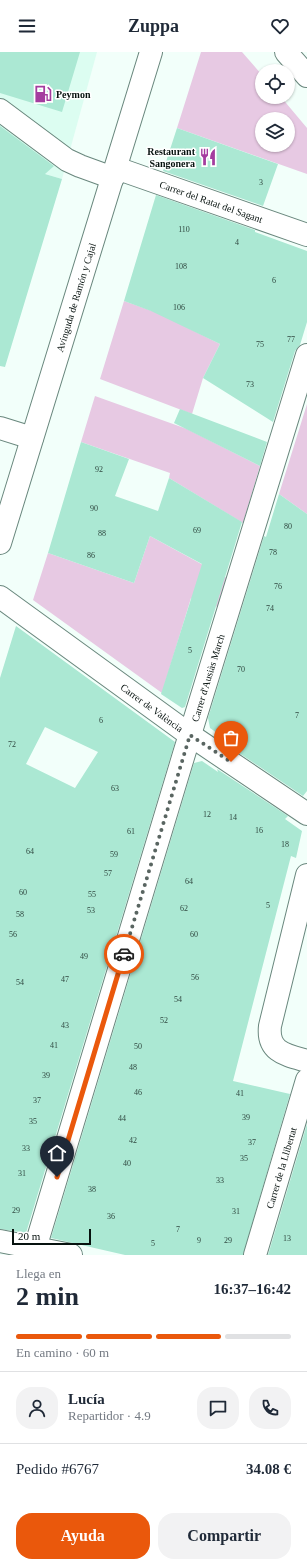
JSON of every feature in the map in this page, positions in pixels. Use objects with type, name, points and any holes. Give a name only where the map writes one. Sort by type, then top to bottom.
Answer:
[{"type":"street","name":"Avinguda de Ramón y Cajal","points":[[0,543],[151,52]]},
{"type":"street","points":[[286,52],[307,76]]},
{"type":"street","name":"Carrer del Ratat del Sagant","points":[[0,110],[67,160],[80,166],[115,173],[307,235]]},
{"type":"street","name":"Carrer d'Ausiàs March","points":[[34,1251],[307,355]]},
{"type":"street","points":[[0,428],[32,438]]},
{"type":"street","name":"Carrer de València","points":[[0,597],[190,735],[307,814]]},
{"type":"street","points":[[307,875],[270,1026],[269,1036],[272,1044],[277,1050],[307,1061]]},
{"type":"street","name":"Carrer de la Llibertat","points":[[255,1255],[307,1080]]},
{"type":"street","points":[[0,1241],[34,1251],[71,1255]]},
{"type":"shaded area","name":"Peymon","points":[[0,52],[97,52],[62,179],[6,162],[0,137]]},
{"type":"shaded area","points":[[201,52],[242,52],[255,67],[255,104],[287,104],[294,112],[255,112],[255,152],[295,152],[295,114],[307,128],[307,174],[177,128]]},
{"type":"shaded area","points":[[124,301],[158,313],[220,344],[203,378],[192,414],[100,379]]},
{"type":"shaded area","points":[[95,396],[187,429],[260,466],[243,523],[169,478],[170,473],[81,442]]},
{"type":"shaded area","points":[[307,404],[307,514],[279,494]]},
{"type":"shaded area","points":[[150,536],[227,578],[218,607],[191,598],[162,693],[33,600],[48,553],[134,583]]},
{"type":"building","points":[[0,52],[80,52],[62,112],[0,93]]},
{"type":"building","points":[[0,126],[54,166],[45,174],[62,179],[5,367],[0,366]]},
{"type":"building","name":"Restaurant Sangonera","points":[[177,128],[278,164],[263,206],[163,171]]},
{"type":"building","points":[[156,195],[255,230],[255,232],[307,251],[307,322],[300,345],[295,351],[273,422],[203,378],[220,344],[151,311],[124,301]]},
{"type":"building","points":[[180,409],[267,442],[260,466],[174,423]]},
{"type":"building","points":[[81,442],[129,459],[115,496],[158,511],[169,478],[242,522],[185,707],[182,708],[161,694],[202,564],[150,536],[134,583],[48,553]]},
{"type":"building","points":[[279,494],[307,514],[307,791],[303,796],[236,751],[241,750],[210,728],[208,718],[264,536],[266,537]]},
{"type":"building","points":[[16,626],[175,742],[26,1233],[0,1229],[0,678]],"holes":[[[45,727],[98,752],[75,788],[26,764]]]},
{"type":"building","points":[[202,761],[218,772],[217,769],[288,816],[285,819],[302,831],[296,858],[291,856],[233,1081],[290,1094],[243,1255],[125,1255],[51,1238],[194,763]]},
{"type":"building","points":[[307,1124],[307,1255],[268,1255]]},
{"type":"way so far","points":[[124,954],[190,735],[231,762]]},
{"type":"place","name":"Peymon","points":[[43,94]]},
{"type":"place","name":"Restaurant Sangonera","points":[[208,157]]},
{"type":"route","points":[[57,1177],[124,954]]}]
